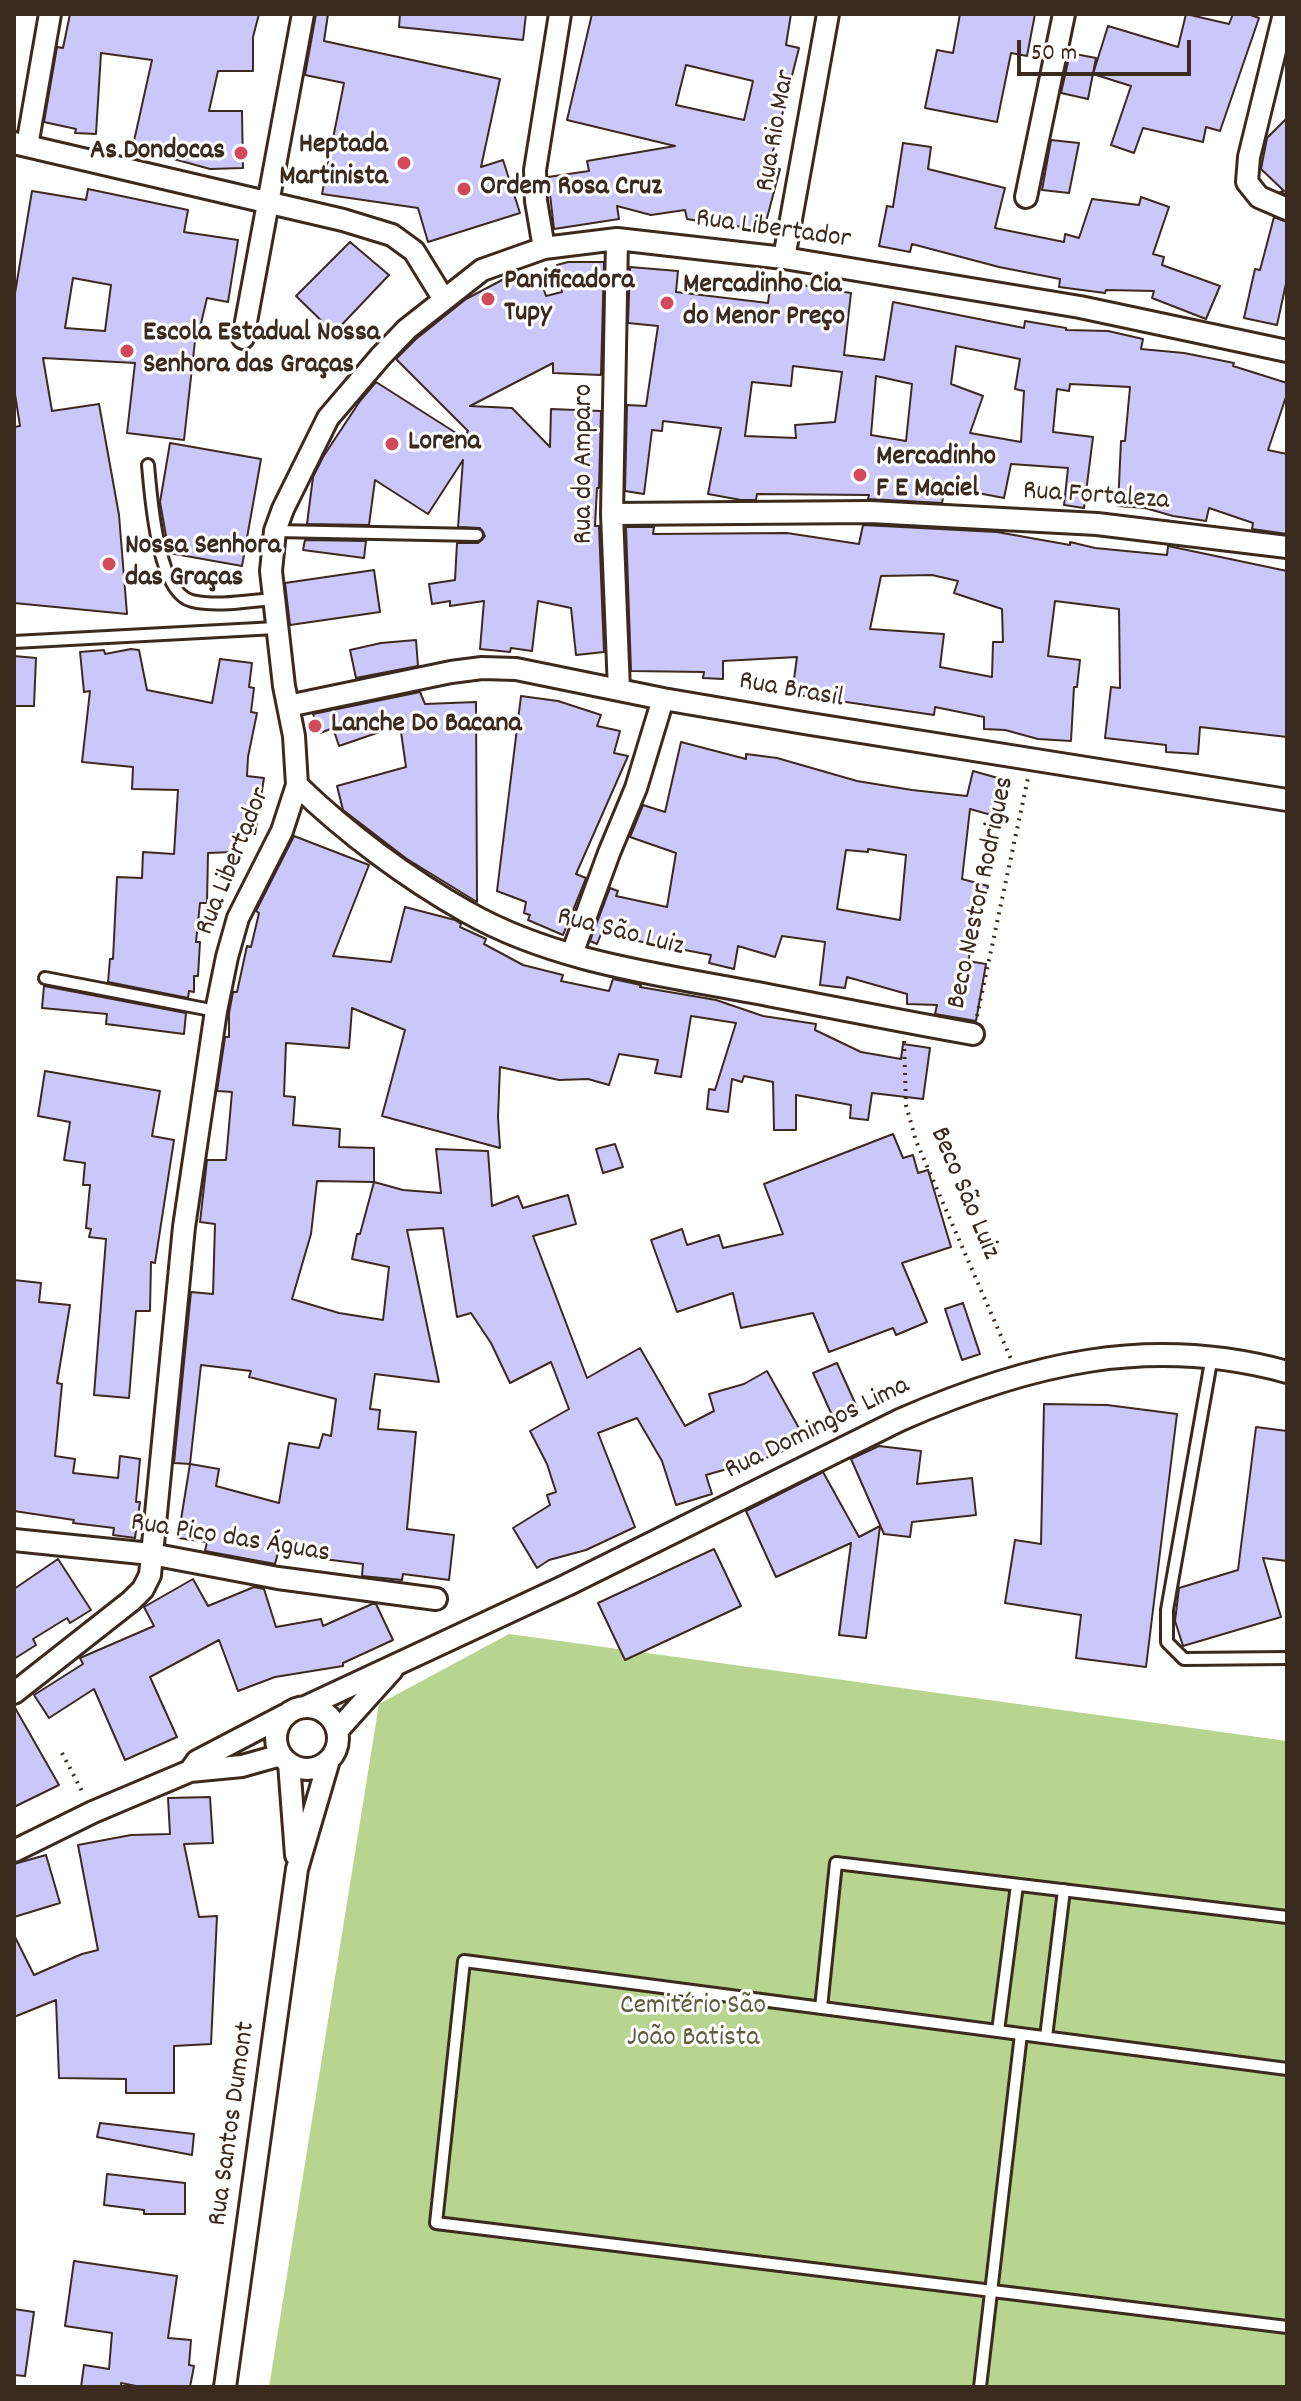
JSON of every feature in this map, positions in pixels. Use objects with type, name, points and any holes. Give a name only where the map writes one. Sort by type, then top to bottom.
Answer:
[{"type":"street","points":[[50,14],[20,144],[343,220],[392,235],[414,251],[443,298]]},
{"type":"street","points":[[243,338],[303,14]]},
{"type":"street","points":[[544,248],[536,201],[535,170],[560,14]]},
{"type":"street","name":"Rua Rio Mar","points":[[784,258],[828,14]]},
{"type":"street","points":[[1026,197],[1064,14]]},
{"type":"street","points":[[1284,14],[1249,157],[1247,182],[1259,197],[1287,209]]},
{"type":"street","name":"Rua Libertador","points":[[14,1693],[143,1589],[150,1575],[184,1227],[216,1011],[238,918],[282,831],[297,785],[294,736],[273,599],[271,571],[275,531],[328,418],[390,347],[443,298],[482,270],[544,248],[617,239],[784,258],[1080,307],[1287,351]]},
{"type":"street","name":"Rua do Amparo","points":[[617,239],[612,514],[619,690]]},
{"type":"street","name":"Rua Fortaleza","points":[[612,514],[870,512],[1097,524],[1287,547]]},
{"type":"street","name":"Rua Brasil","points":[[288,706],[451,672],[482,668],[516,669],[663,699],[1287,800]]},
{"type":"street","points":[[572,954],[636,788],[663,699]]},
{"type":"street","name":"Rua São Luiz","points":[[297,785],[335,820],[420,883],[468,913],[572,954],[643,972],[973,1034]]},
{"type":"street","name":"Rua Domingos Lima","points":[[305,1707],[567,1585],[958,1394],[1015,1375],[1114,1356],[1212,1356],[1287,1372]]},
{"type":"street","name":"Rua Pico das Águas","points":[[14,1540],[151,1554],[278,1578],[436,1599]]},
{"type":"street","name":"Rua Domingos Lima","points":[[337,1731],[400,1661]]},
{"type":"street","points":[[14,1851],[93,1812],[190,1771],[285,1759],[309,1769],[329,1760],[335,1752],[337,1731],[326,1713],[316,1708],[295,1709],[197,1761],[190,1771]]},
{"type":"street","points":[[285,1715],[276,1735],[277,1745],[285,1759]]},
{"type":"street","name":"Rua Santos Dumont","points":[[285,1759],[297,1869]]},
{"type":"street","name":"Rua Santos Dumont","points":[[225,2387],[297,1869],[329,1760]]},
{"type":"lane","points":[[148,465],[155,532],[175,591],[190,601],[273,599]]},
{"type":"lane","points":[[275,531],[477,535]]},
{"type":"lane","points":[[14,642],[276,628]]},
{"type":"lane","points":[[45,978],[216,1011]]},
{"type":"lane","points":[[1212,1356],[1167,1610],[1167,1642],[1184,1659],[1287,1658]]},
{"type":"lane","points":[[821,2008],[836,1863],[1287,1917]]},
{"type":"lane","points":[[998,2031],[1017,1885]]},
{"type":"lane","points":[[1046,2037],[1064,1890]]},
{"type":"lane","points":[[1287,2069],[464,1961],[436,2223],[1287,2327]]},
{"type":"lane","points":[[980,2387],[1021,2034]]},
{"type":"path","name":"Beco Nestor Rodrigues","points":[[973,1034],[1032,760]]},
{"type":"path","name":"Beco São Luiz","points":[[903,1022],[906,1105],[916,1141],[1009,1354],[1015,1375]]},
{"type":"path","points":[[62,1753],[93,1812]]},
{"type":"green space","name":"Cemitério São João Batista","points":[[509,1634],[1287,1741],[1287,2387],[269,2387],[379,1704]]},
{"type":"building","points":[[70,14],[259,14],[253,37],[253,71],[218,71],[209,111],[242,111],[243,168],[210,169],[132,150],[152,60],[101,53],[96,134],[75,133],[76,129],[44,122],[57,47],[63,48]]},
{"type":"building","points":[[316,14],[328,14],[324,41],[500,79],[481,167],[503,160],[520,213],[428,242],[418,208],[322,194],[344,83],[305,75]]},
{"type":"building","points":[[400,14],[526,14],[523,40],[399,27]]},
{"type":"building","points":[[592,14],[791,14],[786,45],[799,48],[769,167],[780,169],[763,233],[711,219],[710,223],[687,219],[685,210],[651,215],[617,206],[619,219],[554,229],[548,177],[589,171],[587,161],[675,146],[567,120]],"holes":[[[686,65],[753,81],[744,120],[676,105]]]},
{"type":"building","points":[[960,14],[1035,14],[1027,56],[1011,53],[997,122],[925,108],[937,50],[953,53]]},
{"type":"building","points":[[1186,14],[1229,24],[1233,14],[1259,18],[1220,131],[1206,127],[1203,142],[1143,128],[1134,153],[1111,145],[1131,86],[1093,74],[1108,26],[1178,47]]},
{"type":"building","points":[[1070,53],[1096,58],[1088,99],[1061,93]]},
{"type":"building","points":[[1287,118],[1287,195],[1280,192],[1284,191],[1261,169],[1267,138]]},
{"type":"building","points":[[1051,140],[1079,143],[1069,193],[1042,190]]},
{"type":"building","points":[[903,143],[931,147],[928,169],[1005,188],[995,228],[1064,242],[1065,234],[1079,238],[1092,199],[1139,205],[1141,197],[1169,207],[1153,254],[1164,257],[1162,265],[1220,286],[1206,319],[1152,298],[1154,291],[1106,290],[1105,293],[1059,287],[1060,279],[912,244],[910,252],[879,246],[887,206],[893,207]]},
{"type":"building","points":[[88,189],[188,210],[184,232],[238,240],[228,302],[207,298],[199,332],[196,332],[184,440],[127,433],[135,363],[43,358],[52,411],[99,404],[119,515],[127,614],[14,603],[14,427],[20,426],[14,388],[14,299],[32,191],[86,200]],"holes":[[[73,278],[111,285],[105,331],[65,328]]]},
{"type":"building","points":[[1274,217],[1287,222],[1287,279],[1277,325],[1244,318],[1255,269],[1260,270]]},
{"type":"building","points":[[350,242],[389,275],[334,333],[296,296]]},
{"type":"building","points":[[604,262],[601,375],[553,373],[553,363],[470,406],[512,408],[550,447],[551,409],[601,411],[595,526],[599,526],[604,652],[576,655],[571,608],[538,601],[532,651],[480,649],[484,601],[450,606],[450,601],[432,604],[429,584],[455,580],[457,543],[478,543],[485,536],[480,528],[458,527],[463,460],[428,514],[375,480],[369,525],[307,524],[313,477],[360,401],[376,382],[464,438],[468,431],[396,359],[466,299],[504,279],[541,281],[546,296],[562,292],[557,265]]},
{"type":"building","points":[[630,267],[678,271],[676,292],[768,303],[771,280],[851,293],[844,355],[884,360],[893,302],[1024,328],[1025,321],[1066,330],[1108,331],[1143,339],[1141,349],[1184,353],[1234,363],[1233,366],[1287,383],[1287,394],[1268,450],[1287,454],[1287,534],[1252,529],[1253,523],[1209,508],[1206,521],[1145,508],[1118,506],[1121,441],[1125,441],[1130,387],[1070,384],[1069,391],[1057,389],[1053,432],[1093,437],[1084,508],[1064,505],[1068,468],[1011,464],[1004,498],[962,490],[962,493],[944,491],[942,503],[868,499],[869,495],[757,494],[756,500],[741,500],[708,494],[721,428],[663,421],[662,431],[652,430],[644,494],[625,491],[627,405],[646,406],[658,326],[628,323]],"holes":[[[956,346],[1020,359],[1015,389],[1024,391],[1021,442],[970,433],[983,396],[951,384]],[[793,366],[842,372],[835,422],[795,425],[796,438],[745,436],[752,382],[791,386]],[[876,376],[912,384],[906,441],[871,435]]]},
{"type":"building","points":[[170,443],[261,459],[242,566],[169,553],[160,502]]},
{"type":"building","points":[[863,525],[997,532],[1070,545],[1070,542],[1095,548],[1167,555],[1168,546],[1287,571],[1287,737],[1200,727],[1198,754],[1166,752],[1166,745],[1105,738],[1111,687],[1120,688],[1119,609],[1055,601],[1048,656],[1080,660],[1077,687],[1074,687],[1071,741],[1038,739],[1005,730],[984,729],[984,717],[935,707],[934,715],[792,694],[797,657],[723,661],[723,679],[703,678],[704,672],[631,671],[626,527],[654,527],[653,534],[787,533],[859,544]],"holes":[[[932,575],[958,581],[954,593],[1002,609],[1003,642],[993,642],[992,677],[940,667],[944,634],[870,629],[881,576]]]},
{"type":"building","points":[[305,540],[366,541],[364,558],[303,550]]},
{"type":"building","points":[[374,570],[380,612],[290,625],[285,583]]},
{"type":"building","points":[[416,640],[418,666],[356,678],[350,650]]},
{"type":"building","points":[[104,650],[105,654],[139,650],[147,690],[212,703],[220,659],[252,663],[249,687],[254,688],[251,712],[257,713],[247,776],[264,778],[255,834],[233,833],[234,852],[208,853],[207,903],[200,903],[196,942],[200,942],[198,976],[194,976],[194,992],[189,991],[188,998],[108,982],[110,959],[113,959],[117,877],[142,878],[143,852],[174,854],[178,790],[132,789],[133,767],[82,762],[90,691],[84,692],[80,652]]},
{"type":"building","points":[[14,656],[36,658],[34,706],[14,706]]},
{"type":"building","points":[[420,692],[425,704],[476,702],[477,902],[407,859],[343,810],[337,786],[406,767],[400,725],[339,746],[333,728],[320,733],[313,714]]},
{"type":"building","points":[[521,696],[558,701],[601,715],[597,726],[620,731],[614,753],[628,756],[576,874],[586,878],[563,935],[528,920],[530,915],[524,913],[526,902],[497,891]]},
{"type":"building","points":[[681,742],[746,759],[746,754],[777,758],[857,781],[912,790],[967,796],[973,771],[1012,782],[1002,818],[970,809],[962,879],[988,886],[968,961],[986,964],[976,1021],[935,1014],[937,1005],[907,1004],[907,994],[847,977],[845,988],[820,985],[825,942],[782,936],[775,957],[738,946],[734,969],[709,963],[711,955],[601,934],[597,944],[590,941],[610,888],[618,891],[616,896],[667,907],[676,853],[630,837],[643,805],[665,812]],"holes":[[[868,849],[906,855],[900,920],[837,909],[846,850],[868,852]]]},
{"type":"building","points":[[294,836],[369,865],[333,956],[391,962],[405,907],[455,920],[461,924],[460,927],[486,939],[484,944],[523,965],[563,975],[561,981],[609,991],[613,979],[640,987],[716,1000],[763,1016],[816,1024],[815,1030],[861,1052],[901,1059],[903,1044],[930,1048],[923,1099],[872,1093],[868,1120],[850,1118],[851,1105],[796,1095],[796,1130],[774,1130],[773,1082],[744,1076],[742,1082],[732,1079],[728,1112],[707,1109],[709,1089],[715,1090],[736,1023],[691,1016],[681,1077],[655,1073],[658,1060],[619,1054],[609,1085],[588,1079],[559,1080],[500,1067],[500,1148],[382,1116],[405,1030],[352,1008],[349,1048],[286,1043],[284,1096],[295,1097],[293,1125],[340,1129],[339,1147],[374,1148],[374,1182],[403,1190],[441,1193],[436,1149],[488,1151],[492,1206],[518,1196],[523,1208],[568,1195],[576,1224],[533,1236],[587,1378],[640,1348],[685,1426],[714,1411],[709,1394],[744,1384],[767,1371],[804,1437],[808,1437],[776,1455],[706,1475],[712,1494],[676,1505],[662,1461],[637,1418],[598,1433],[635,1527],[586,1550],[549,1560],[537,1568],[513,1528],[550,1505],[547,1495],[556,1492],[547,1464],[530,1431],[569,1409],[551,1362],[510,1383],[491,1343],[471,1313],[457,1317],[443,1228],[407,1230],[439,1382],[375,1374],[370,1409],[380,1410],[378,1429],[416,1432],[407,1529],[454,1535],[449,1580],[403,1574],[402,1580],[362,1576],[363,1564],[279,1549],[275,1564],[205,1551],[207,1542],[178,1538],[190,1464],[174,1463],[191,1292],[213,1294],[215,1224],[200,1222],[207,1160],[226,1160],[232,1092],[217,1091],[225,1037],[229,1037],[233,992],[237,992],[247,946],[251,947],[259,913],[256,911]],"holes":[[[317,1181],[374,1182],[360,1234],[357,1234],[352,1259],[389,1267],[383,1320],[339,1313],[292,1299],[311,1234]],[[201,1365],[251,1371],[249,1377],[336,1399],[331,1436],[323,1434],[319,1448],[289,1443],[279,1503],[216,1486],[219,1469],[190,1464]]]},
{"type":"building","points":[[44,986],[186,1013],[184,1034],[106,1024],[107,1014],[42,1008]]},
{"type":"building","points":[[45,1071],[160,1091],[152,1136],[174,1140],[155,1263],[151,1262],[150,1311],[136,1311],[129,1398],[94,1395],[106,1239],[89,1237],[91,1229],[86,1228],[90,1185],[83,1185],[85,1163],[64,1160],[70,1122],[38,1116]]},
{"type":"building","points":[[893,1134],[903,1158],[913,1155],[918,1173],[928,1170],[951,1247],[902,1263],[927,1322],[896,1335],[893,1328],[829,1352],[813,1313],[741,1328],[733,1293],[677,1312],[651,1240],[682,1229],[687,1245],[719,1235],[723,1248],[783,1234],[764,1184]]},
{"type":"building","points":[[615,1144],[623,1167],[603,1173],[596,1149]]},
{"type":"building","points":[[14,1280],[41,1283],[39,1302],[70,1305],[57,1383],[62,1384],[55,1456],[75,1459],[73,1473],[118,1478],[120,1456],[140,1459],[136,1502],[140,1502],[135,1538],[113,1535],[114,1528],[14,1511]]},
{"type":"building","points":[[963,1303],[980,1354],[962,1360],[945,1309]]},
{"type":"building","points":[[837,1363],[860,1414],[836,1424],[813,1373]]},
{"type":"building","points":[[1044,1404],[1107,1405],[1177,1414],[1146,1667],[1076,1658],[1081,1615],[1005,1603],[1015,1540],[1041,1544]]},
{"type":"building","points":[[1256,1427],[1287,1431],[1287,1561],[1263,1558],[1281,1617],[1183,1646],[1175,1621],[1179,1588],[1238,1570]]},
{"type":"building","points":[[879,1446],[921,1451],[917,1484],[972,1478],[976,1515],[912,1522],[910,1537],[884,1534],[851,1459]]},
{"type":"building","points":[[823,1472],[859,1537],[880,1526],[866,1638],[839,1635],[851,1543],[776,1577],[746,1511]]},
{"type":"building","points":[[714,1549],[741,1606],[625,1660],[598,1603]]},
{"type":"building","points":[[58,1559],[91,1610],[70,1623],[67,1618],[33,1639],[36,1645],[14,1659],[14,1589]]},
{"type":"building","points":[[193,1579],[208,1606],[254,1587],[264,1589],[276,1627],[321,1619],[323,1626],[376,1604],[393,1640],[343,1663],[343,1666],[275,1677],[238,1691],[219,1640],[150,1677],[177,1737],[125,1760],[94,1689],[49,1718],[34,1695],[83,1664],[80,1658],[154,1626],[144,1607]]},
{"type":"building","points":[[14,1706],[59,1785],[14,1807]]},
{"type":"building","points":[[210,1797],[213,1843],[184,1844],[199,1917],[217,1916],[211,2044],[174,2046],[174,2093],[126,2093],[126,2079],[59,2078],[56,2000],[14,2017],[14,1935],[34,1975],[98,1950],[78,1845],[131,1835],[170,1834],[168,1798]]},
{"type":"building","points":[[46,1855],[60,1903],[14,1917],[14,1864]]},
{"type":"building","points":[[100,2123],[194,2134],[192,2155],[97,2137]]},
{"type":"building","points":[[107,2174],[185,2183],[185,2214],[144,2214],[144,2210],[104,2205]]},
{"type":"building","points":[[74,2261],[177,2276],[168,2338],[191,2340],[189,2365],[194,2366],[190,2387],[141,2387],[121,2383],[121,2387],[81,2387],[84,2365],[109,2369],[112,2333],[65,2326]]},
{"type":"building","points":[[14,2309],[34,2312],[25,2376],[14,2375]]},
{"type":"place","name":"As Dondocas","points":[[241,153]]},
{"type":"place","name":"Heptada Martinista","points":[[404,163]]},
{"type":"place","name":"Ordem Rosa Cruz","points":[[464,189]]},
{"type":"place","name":"Panificadora Tupy","points":[[488,299]]},
{"type":"place","name":"Mercadinho Cia do Menor Preço","points":[[667,303]]},
{"type":"place","name":"Escola Estadual Nossa Senhora das Graças","points":[[127,351]]},
{"type":"place","name":"Lorena","points":[[392,444]]},
{"type":"place","name":"Mercadinho F E Maciel","points":[[860,475]]},
{"type":"place","name":"Nossa Senhora das Graças","points":[[109,564]]},
{"type":"place","name":"Lanche Do Bacana","points":[[315,726]]}]
